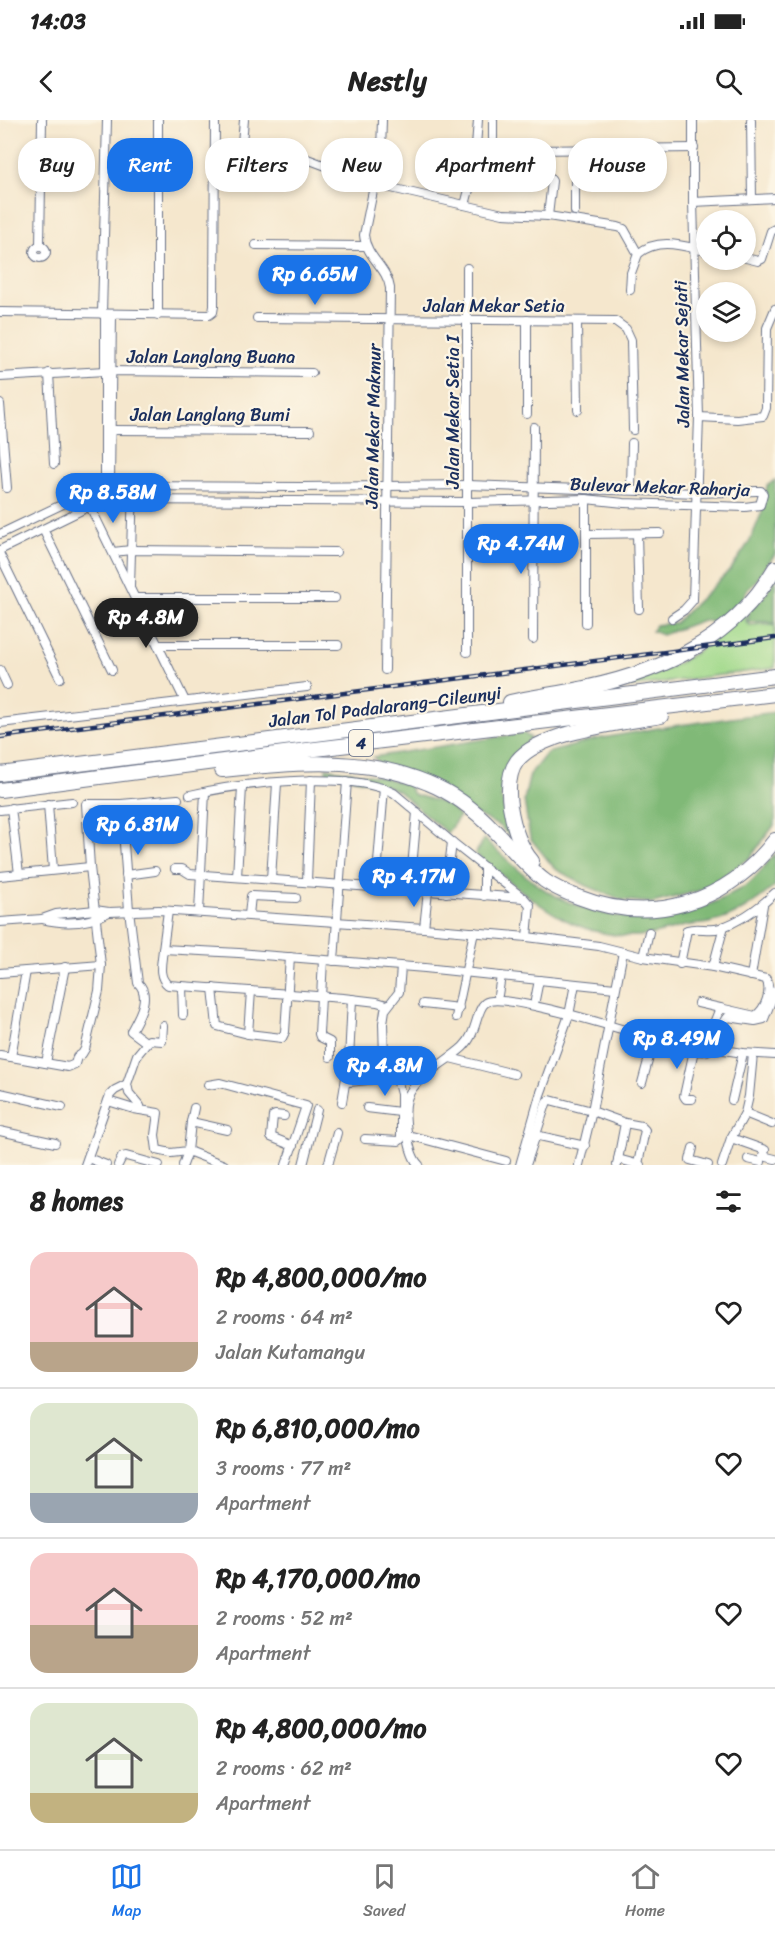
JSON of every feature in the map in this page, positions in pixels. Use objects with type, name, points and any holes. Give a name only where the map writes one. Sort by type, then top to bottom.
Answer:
[{"type":"highway","points":[[459,715],[530,697],[628,678],[669,662],[699,645],[731,621],[765,585],[775,568]]},
{"type":"highway","name":"Jalan Tol Padalarang–Cileunyi","points":[[0,774],[775,676]]},
{"type":"highway","name":"Jalan Tol Padalarang–Cileunyi","points":[[0,790],[318,748],[775,694]]},
{"type":"highway","points":[[562,890],[530,859],[521,844],[509,798],[511,774],[518,761],[538,744],[549,740],[722,700]]},
{"type":"highway","points":[[70,782],[160,777],[304,763],[362,765],[386,770],[428,783],[468,806],[526,865],[546,881],[600,905],[627,910],[648,911],[674,908],[701,898],[746,871],[775,840]]},
{"type":"street","points":[[40,246],[42,120]]},
{"type":"street","points":[[106,120],[106,314],[111,430],[108,483]]},
{"type":"street","points":[[158,120],[158,315]]},
{"type":"street","points":[[0,314],[209,315],[213,312],[215,120]]},
{"type":"street","points":[[244,120],[242,142],[321,164]]},
{"type":"street","points":[[381,138],[382,120]]},
{"type":"street","points":[[465,205],[470,186],[468,179],[476,146],[478,120]]},
{"type":"street","points":[[493,120],[493,138]]},
{"type":"street","name":"Jalan Mekar Sejati","points":[[672,618],[693,600],[698,493],[699,417],[693,120]]},
{"type":"street","points":[[751,120],[752,199]]},
{"type":"street","points":[[667,148],[694,148]]},
{"type":"street","points":[[403,191],[514,216],[548,216],[621,228],[638,254]]},
{"type":"street","points":[[256,245],[365,246],[365,223],[372,192]]},
{"type":"street","points":[[548,216],[551,192]]},
{"type":"street","points":[[575,192],[575,211]]},
{"type":"street","points":[[693,202],[775,198]]},
{"type":"street","points":[[756,260],[762,259],[771,231],[775,229]]},
{"type":"street","points":[[630,290],[631,273],[638,254],[644,249],[658,244],[675,244],[694,249]]},
{"type":"street","name":"Jalan Mekar Makmur","points":[[365,246],[388,277],[390,288],[385,670]]},
{"type":"street","name":"Jalan Mekar Setia I","points":[[467,268],[469,511],[467,652]]},
{"type":"street","points":[[699,417],[737,419],[763,416],[766,408],[768,328],[775,309]]},
{"type":"street","name":"Jalan Mekar Setia","points":[[257,318],[615,321],[626,328],[630,334],[633,430]]},
{"type":"street","points":[[527,320],[527,414]]},
{"type":"street","points":[[577,321],[578,410]]},
{"type":"street","points":[[108,371],[108,483]]},
{"type":"street","name":"Jalan Langlang Buana","points":[[0,377],[108,371],[312,373]]},
{"type":"street","points":[[49,374],[54,464]]},
{"type":"street","points":[[0,404],[7,488]]},
{"type":"street","points":[[533,639],[534,427]]},
{"type":"street","name":"Jalan Langlang Bumi","points":[[111,430],[310,431]]},
{"type":"street","points":[[631,490],[632,443]]},
{"type":"street","points":[[0,534],[84,494],[90,486],[108,483]]},
{"type":"street","name":"Bulevar Mekar Raharja","points":[[0,550],[90,506],[111,500],[586,499],[697,508],[752,507],[760,505],[763,494],[760,491],[698,493],[534,486],[120,486],[108,483]]},
{"type":"street","points":[[130,587],[133,486]]},
{"type":"street","points":[[302,487],[302,501]]},
{"type":"street","points":[[84,494],[159,645],[184,701]]},
{"type":"street","points":[[586,499],[586,623]]},
{"type":"street","points":[[43,529],[112,670]]},
{"type":"street","points":[[587,534],[660,533]]},
{"type":"street","points":[[637,534],[639,609]]},
{"type":"street","points":[[113,552],[131,550],[336,552]]},
{"type":"street","points":[[0,555],[60,678]]},
{"type":"street","points":[[135,598],[335,598]]},
{"type":"street","points":[[159,645],[338,645]]},
{"type":"street","points":[[0,670],[7,685]]},
{"type":"street","points":[[0,723],[307,687]]},
{"type":"street","points":[[307,881],[311,780]]},
{"type":"street","points":[[190,795],[311,780],[347,781],[384,788],[394,793],[452,843],[530,904],[527,937]]},
{"type":"street","points":[[334,961],[347,781]]},
{"type":"street","points":[[271,879],[277,783]]},
{"type":"street","points":[[237,877],[242,787]]},
{"type":"street","points":[[376,887],[384,788]]},
{"type":"street","points":[[199,912],[205,792]]},
{"type":"street","points":[[0,1056],[68,1067],[73,1065],[77,1057],[83,1053],[99,991],[101,965],[90,867],[86,804],[121,804],[178,799]]},
{"type":"street","points":[[0,810],[72,802]]},
{"type":"street","points":[[48,804],[53,870]]},
{"type":"street","points":[[121,804],[129,910],[138,983],[143,988],[144,1002],[131,1031],[147,1043]]},
{"type":"street","points":[[11,808],[19,874]]},
{"type":"street","points":[[410,890],[417,813]]},
{"type":"street","points":[[446,893],[452,843]]},
{"type":"street","points":[[0,876],[90,867]]},
{"type":"street","points":[[484,867],[484,896]]},
{"type":"street","points":[[175,869],[182,869],[190,874],[524,898]]},
{"type":"street","points":[[126,875],[155,871]]},
{"type":"street","points":[[424,928],[428,891]]},
{"type":"street","points":[[680,964],[687,930],[692,928],[711,930],[724,926],[763,905],[775,892]]},
{"type":"street","points":[[249,915],[251,896],[296,898]]},
{"type":"street","points":[[751,976],[763,905]]},
{"type":"street","points":[[0,922],[42,919],[56,914],[95,910],[110,912],[129,910],[249,915],[424,928],[598,946],[643,957],[714,968],[768,981],[769,989],[760,1012],[755,1016],[698,1003]]},
{"type":"street","points":[[164,911],[162,979],[168,985],[288,993],[387,1005]]},
{"type":"street","points":[[42,919],[57,923],[96,920],[110,912]]},
{"type":"street","points":[[714,968],[724,926]]},
{"type":"street","points":[[456,1017],[474,932]]},
{"type":"street","points":[[643,957],[649,933]]},
{"type":"street","points":[[163,949],[421,968],[615,988]]},
{"type":"street","points":[[579,1165],[585,1146],[622,952]]},
{"type":"street","points":[[213,988],[216,1025],[248,1034],[282,1038],[285,1032],[290,957]]},
{"type":"street","points":[[323,960],[319,1036],[330,1042],[330,1057]]},
{"type":"street","points":[[0,973],[101,965]]},
{"type":"street","points":[[46,1064],[64,967]]},
{"type":"street","points":[[365,1139],[400,1141],[401,1094],[398,1081],[387,1072],[384,1059],[383,1013],[399,992],[401,967]]},
{"type":"street","points":[[11,1058],[26,971]]},
{"type":"street","points":[[498,995],[501,976]]},
{"type":"street","points":[[535,1000],[539,980]]},
{"type":"street","points":[[520,1165],[540,1095],[569,1015],[575,984]]},
{"type":"street","points":[[182,987],[183,1015]]},
{"type":"street","points":[[248,1034],[251,990]]},
{"type":"street","points":[[418,1165],[412,1158],[408,1135],[406,1104],[412,1088],[450,1058],[472,1036],[481,1008],[487,1001],[516,1002],[694,1050],[708,1051],[712,1048],[719,1030],[729,1017],[755,1021],[767,1019],[775,991]]},
{"type":"street","points":[[342,1102],[346,1082],[352,999]]},
{"type":"street","points":[[423,1004],[459,1008]]},
{"type":"street","points":[[678,1034],[704,1040],[708,1038],[720,1008]]},
{"type":"street","points":[[140,1110],[140,1106],[129,1093],[127,1084],[137,1055],[149,1040],[162,1041],[163,1026]]},
{"type":"street","points":[[642,1083],[654,1039]]},
{"type":"street","points":[[712,1048],[775,1055]]},
{"type":"street","points":[[692,1099],[686,1099],[684,1096],[694,1050]]},
{"type":"street","points":[[732,1100],[743,1053]]},
{"type":"street","points":[[722,1165],[731,1138],[745,1113],[753,1054]]},
{"type":"street","points":[[450,1058],[514,1074]]},
{"type":"street","points":[[346,1082],[411,1076],[421,1079]]},
{"type":"street","points":[[208,1085],[220,1083],[306,1106],[286,1165]]},
{"type":"street","points":[[106,1165],[86,1161],[108,1101],[115,1090],[127,1084]]},
{"type":"street","points":[[0,1093],[62,1107]]},
{"type":"street","points":[[108,1101],[158,1113],[156,1149],[170,1153],[188,1151],[219,1164]]},
{"type":"street","points":[[525,1165],[548,1101],[641,1126],[645,1130],[639,1165],[617,1162],[625,1123]]},
{"type":"street","points":[[183,1165],[188,1151],[194,1108]]},
{"type":"street","points":[[367,1108],[400,1112]]},
{"type":"street","points":[[303,1165],[317,1110]]},
{"type":"street","points":[[745,1113],[772,1124]]},
{"type":"street","points":[[284,1116],[273,1116],[271,1137],[293,1146]]},
{"type":"street","points":[[191,1122],[227,1130]]},
{"type":"street","points":[[0,1131],[55,1143]]},
{"type":"street","points":[[328,1165],[337,1132]]},
{"type":"street","points":[[408,1135],[506,1161]]},
{"type":"street","points":[[535,1135],[585,1146]]},
{"type":"street","points":[[731,1138],[764,1149],[761,1161]]},
{"type":"street","points":[[693,1148],[690,1160],[708,1165]]},
{"type":"street","points":[[118,1165],[123,1156],[133,1162],[159,1165]]},
{"type":"street","points":[[748,1159],[761,1161],[775,1159]]},
{"type":"green space","points":[[775,480],[775,554],[756,581],[748,588],[740,604],[720,619],[712,622],[703,620],[662,635],[652,631],[655,625],[675,623],[731,569],[750,541],[762,512],[767,486]]},
{"type":"green space","points":[[775,578],[775,624],[748,622],[749,611],[765,595]]},
{"type":"green space","points":[[746,611],[746,621],[749,625],[775,626],[775,668],[628,687],[629,684],[663,671],[692,655],[719,636]]},
{"type":"green space","points":[[775,712],[775,824],[750,858],[705,889],[653,903],[622,900],[587,886],[555,869],[530,838],[524,800],[530,774],[547,753],[597,739],[658,728]]},
{"type":"green space","points":[[523,733],[531,738],[505,769],[501,797],[512,838],[499,826],[382,765],[373,757]]},
{"type":"green space","points":[[326,768],[381,777],[408,785],[413,794],[452,808],[459,817],[447,833],[398,791],[384,785],[326,773]]},
{"type":"green space","points":[[484,839],[525,875],[552,894],[573,904],[617,916],[662,917],[706,906],[747,885],[775,854],[775,886],[746,908],[721,920],[647,935],[610,934],[567,921],[530,897],[475,854]]},
{"type":"railway","points":[[0,737],[775,638]]}]
